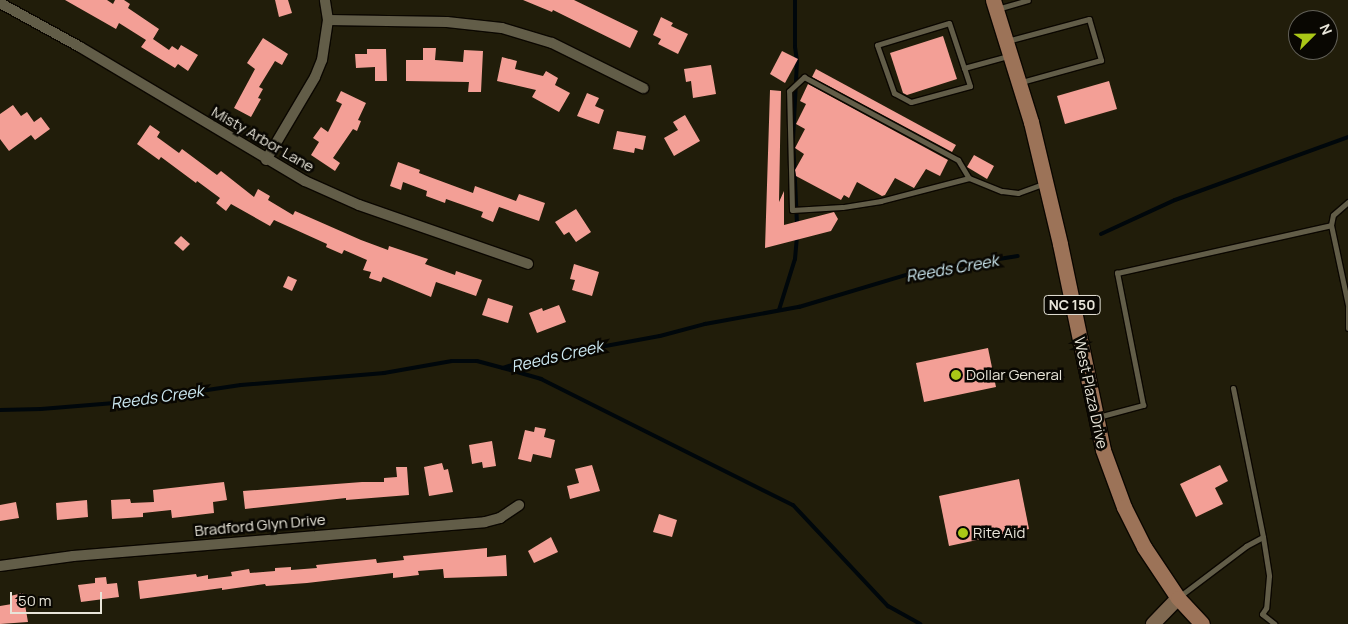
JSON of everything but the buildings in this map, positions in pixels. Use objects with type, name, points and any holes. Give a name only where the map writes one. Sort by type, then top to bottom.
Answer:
[{"type":"main road","name":"West Plaza Drive","points":[[995,5],[1020,83],[1046,184],[1103,450],[1124,507],[1155,566],[1178,598]]},
{"type":"main road","name":"NC 150","points":[[1178,598],[1202,624]]},
{"type":"street","points":[[266,160],[315,77],[326,40],[328,20],[325,0]]},
{"type":"street","name":"Misty Arbor Lane","points":[[0,3],[80,47],[304,182],[350,202],[528,264]]},
{"type":"street","points":[[328,20],[447,22],[502,28],[552,43],[643,88]]},
{"type":"street","name":"Bradford Glyn Drive","points":[[0,566],[73,556],[485,522],[500,518],[519,505]]},
{"type":"street","points":[[1153,624],[1178,598]]},
{"type":"lane","points":[[995,5],[1028,0]]},
{"type":"lane","points":[[1006,41],[1089,19],[1101,60],[1020,83]]},
{"type":"lane","points":[[949,23],[964,68],[970,86],[911,102],[894,93],[877,45],[949,23]]},
{"type":"lane","points":[[964,68],[1011,56]]},
{"type":"lane","points":[[969,178],[958,160],[804,77],[789,91],[792,210],[842,207],[881,201],[969,178],[1002,191],[1018,193],[1046,184]]},
{"type":"lane","points":[[1348,202],[1332,214],[1331,225],[1348,306],[1348,328]]},
{"type":"lane","points":[[1095,418],[1142,405],[1117,273],[1331,225]]},
{"type":"lane","points":[[1233,388],[1269,576],[1266,608],[1262,614],[1275,624]]},
{"type":"lane","points":[[1178,598],[1246,546],[1262,537]]},
{"type":"waterway","points":[[795,0],[795,47],[797,61],[793,139],[797,225]]},
{"type":"waterway","name":"Reeds Creek","points":[[1101,234],[1175,200],[1348,137]]},
{"type":"waterway","points":[[779,310],[795,259],[797,235]]},
{"type":"waterway","name":"Reeds Creek","points":[[0,410],[41,409],[127,402],[241,385],[384,373],[452,361],[477,361],[503,368],[524,361],[660,336],[705,324],[799,307],[912,273],[1018,256]]},
{"type":"waterway","points":[[503,368],[541,379],[793,505],[888,606],[920,624]]},
{"type":"place","name":"Dollar General","points":[[956,375]]},
{"type":"place","name":"Rite Aid","points":[[963,533]]}]
